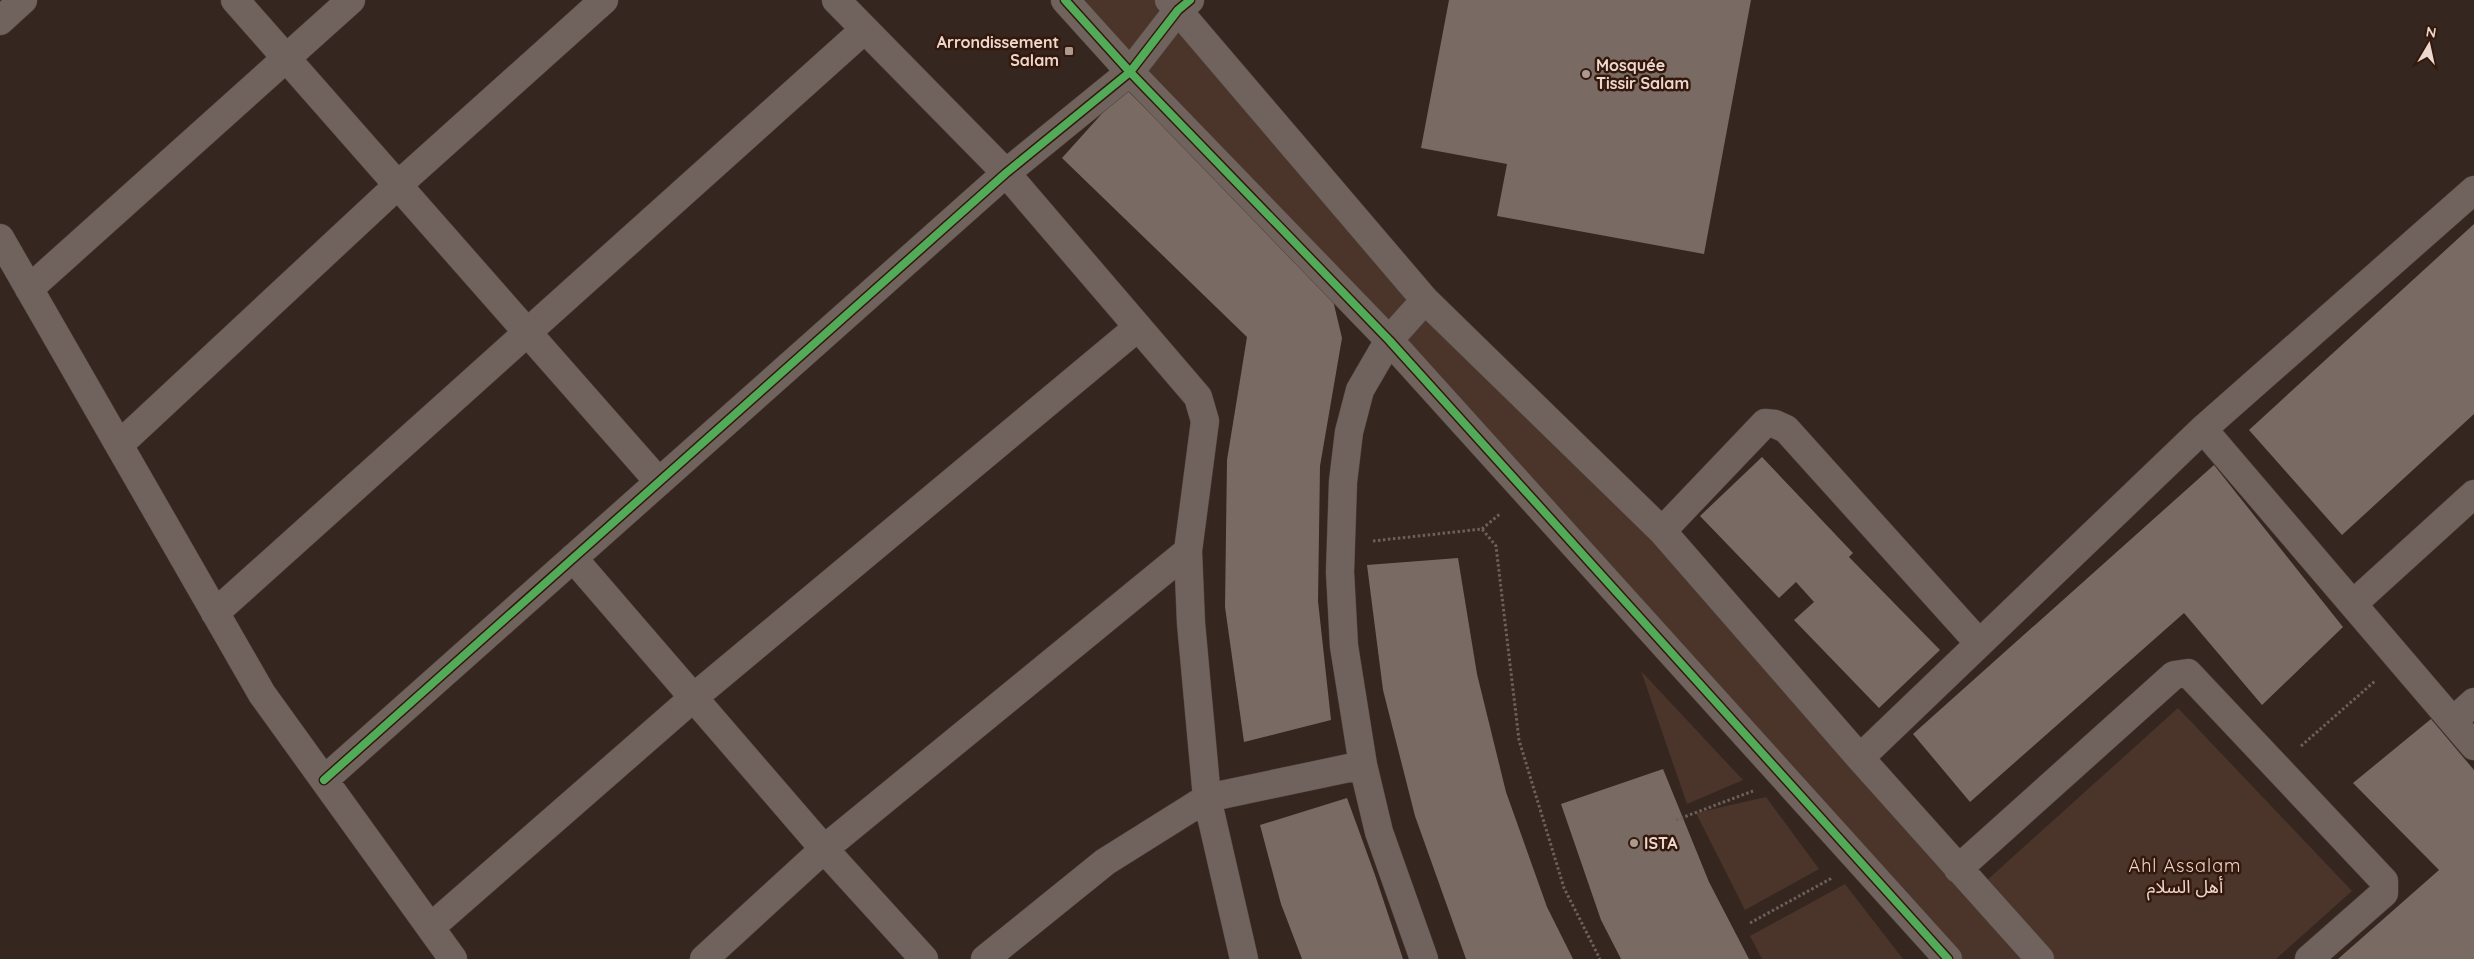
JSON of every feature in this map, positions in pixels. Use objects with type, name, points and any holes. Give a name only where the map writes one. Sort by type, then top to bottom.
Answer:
[{"type":"street","points":[[0,21],[23,0]]},
{"type":"street","points":[[235,0],[659,482]]},
{"type":"street","points":[[29,289],[351,0]]},
{"type":"street","points":[[119,445],[398,185],[604,0]]},
{"type":"street","points":[[836,0],[1006,173],[1137,328],[1198,396],[1205,421],[1188,551],[1191,623],[1207,798],[1244,959]]},
{"type":"street","points":[[1065,0],[1130,72],[1389,340],[1784,780],[1948,959]]},
{"type":"street","points":[[324,780],[1006,173],[1130,72],[1179,3],[1425,300],[1662,531],[1958,869],[2040,959]]},
{"type":"street","points":[[215,613],[864,30]]},
{"type":"street","points":[[1860,758],[2203,428],[2474,190]]},
{"type":"street","points":[[0,238],[262,694],[453,959]]},
{"type":"street","points":[[1424,959],[1379,832],[1363,765],[1344,646],[1341,544],[1343,482],[1349,432],[1360,390],[1389,340],[1425,300]]},
{"type":"street","points":[[431,927],[693,698],[1137,328]]},
{"type":"street","points":[[1662,531],[1765,423],[1775,424],[1786,428],[1980,643]]},
{"type":"street","points":[[2203,428],[2474,746]]},
{"type":"street","points":[[2353,604],[2474,494]]},
{"type":"street","points":[[704,959],[824,849],[1188,551]]},
{"type":"street","points":[[573,558],[824,849],[924,959]]},
{"type":"street","points":[[1958,869],[2174,675],[2188,672],[2384,881],[2384,893],[2309,959]]},
{"type":"street","points":[[2453,721],[2474,702]]},
{"type":"street","points":[[985,959],[1104,862],[1207,798],[1363,765]]},
{"type":"path","points":[[1341,544],[1482,529],[1496,546],[1519,740],[1564,888],[1600,959]]},
{"type":"path","points":[[2278,766],[2400,659]]},
{"type":"path","points":[[1676,820],[1784,780]]},
{"type":"path","points":[[1750,923],[1861,862]]},
{"type":"shaded area","points":[[1065,0],[1169,0],[1975,891],[2178,708],[2352,891],[2276,959],[1942,959]]},
{"type":"shaded area","points":[[1641,671],[1743,780],[1687,804]]},
{"type":"shaded area","points":[[1766,797],[1819,869],[1745,910],[1696,813]]},
{"type":"shaded area","points":[[1845,884],[1903,959],[1762,959],[1750,936]]},
{"type":"building","name":"Mosquée Tissir Salam","points":[[1449,0],[1751,0],[1704,254],[1497,216],[1507,164],[1421,148]]},
{"type":"building","points":[[1125,88],[1331,292],[1342,338],[1320,466],[1318,601],[1331,720],[1244,742],[1225,607],[1227,460],[1247,337],[1062,158]]},
{"type":"building","points":[[2474,224],[2474,414],[2342,535],[2249,430]]},
{"type":"building","points":[[1762,457],[1853,553],[1849,557],[1940,650],[1879,708],[1794,620],[1814,602],[1796,582],[1779,598],[1700,516]]},
{"type":"building","points":[[2214,465],[2343,627],[2262,705],[2184,613],[1970,802],[1913,734]]},
{"type":"building","points":[[1458,558],[1477,674],[1506,792],[1547,907],[1573,959],[1466,959],[1415,816],[1383,690],[1367,565]]},
{"type":"building","points":[[2431,719],[2474,770],[2474,959],[2338,959],[2439,870],[2353,783]]},
{"type":"building","name":"ISTA","points":[[1663,769],[1709,882],[1749,959],[1621,959],[1601,920],[1561,804]]},
{"type":"building","points":[[1347,798],[1403,959],[1302,959],[1281,904],[1260,825]]},
{"type":"cycle path","points":[[1065,0],[1130,72],[1389,340],[1948,959]]},
{"type":"cycle path","points":[[324,780],[1006,173],[1130,72],[1178,10],[1190,0]]},
{"type":"place","name":"Arrondissement Salam","points":[[1069,51]]},
{"type":"place","name":"Mosquée Tissir Salam","points":[[1586,74]]},
{"type":"place","name":"ISTA","points":[[1634,843]]},
{"type":"district","name":"Ahl Assalam أهل السلام","points":[[2185,876]]}]
